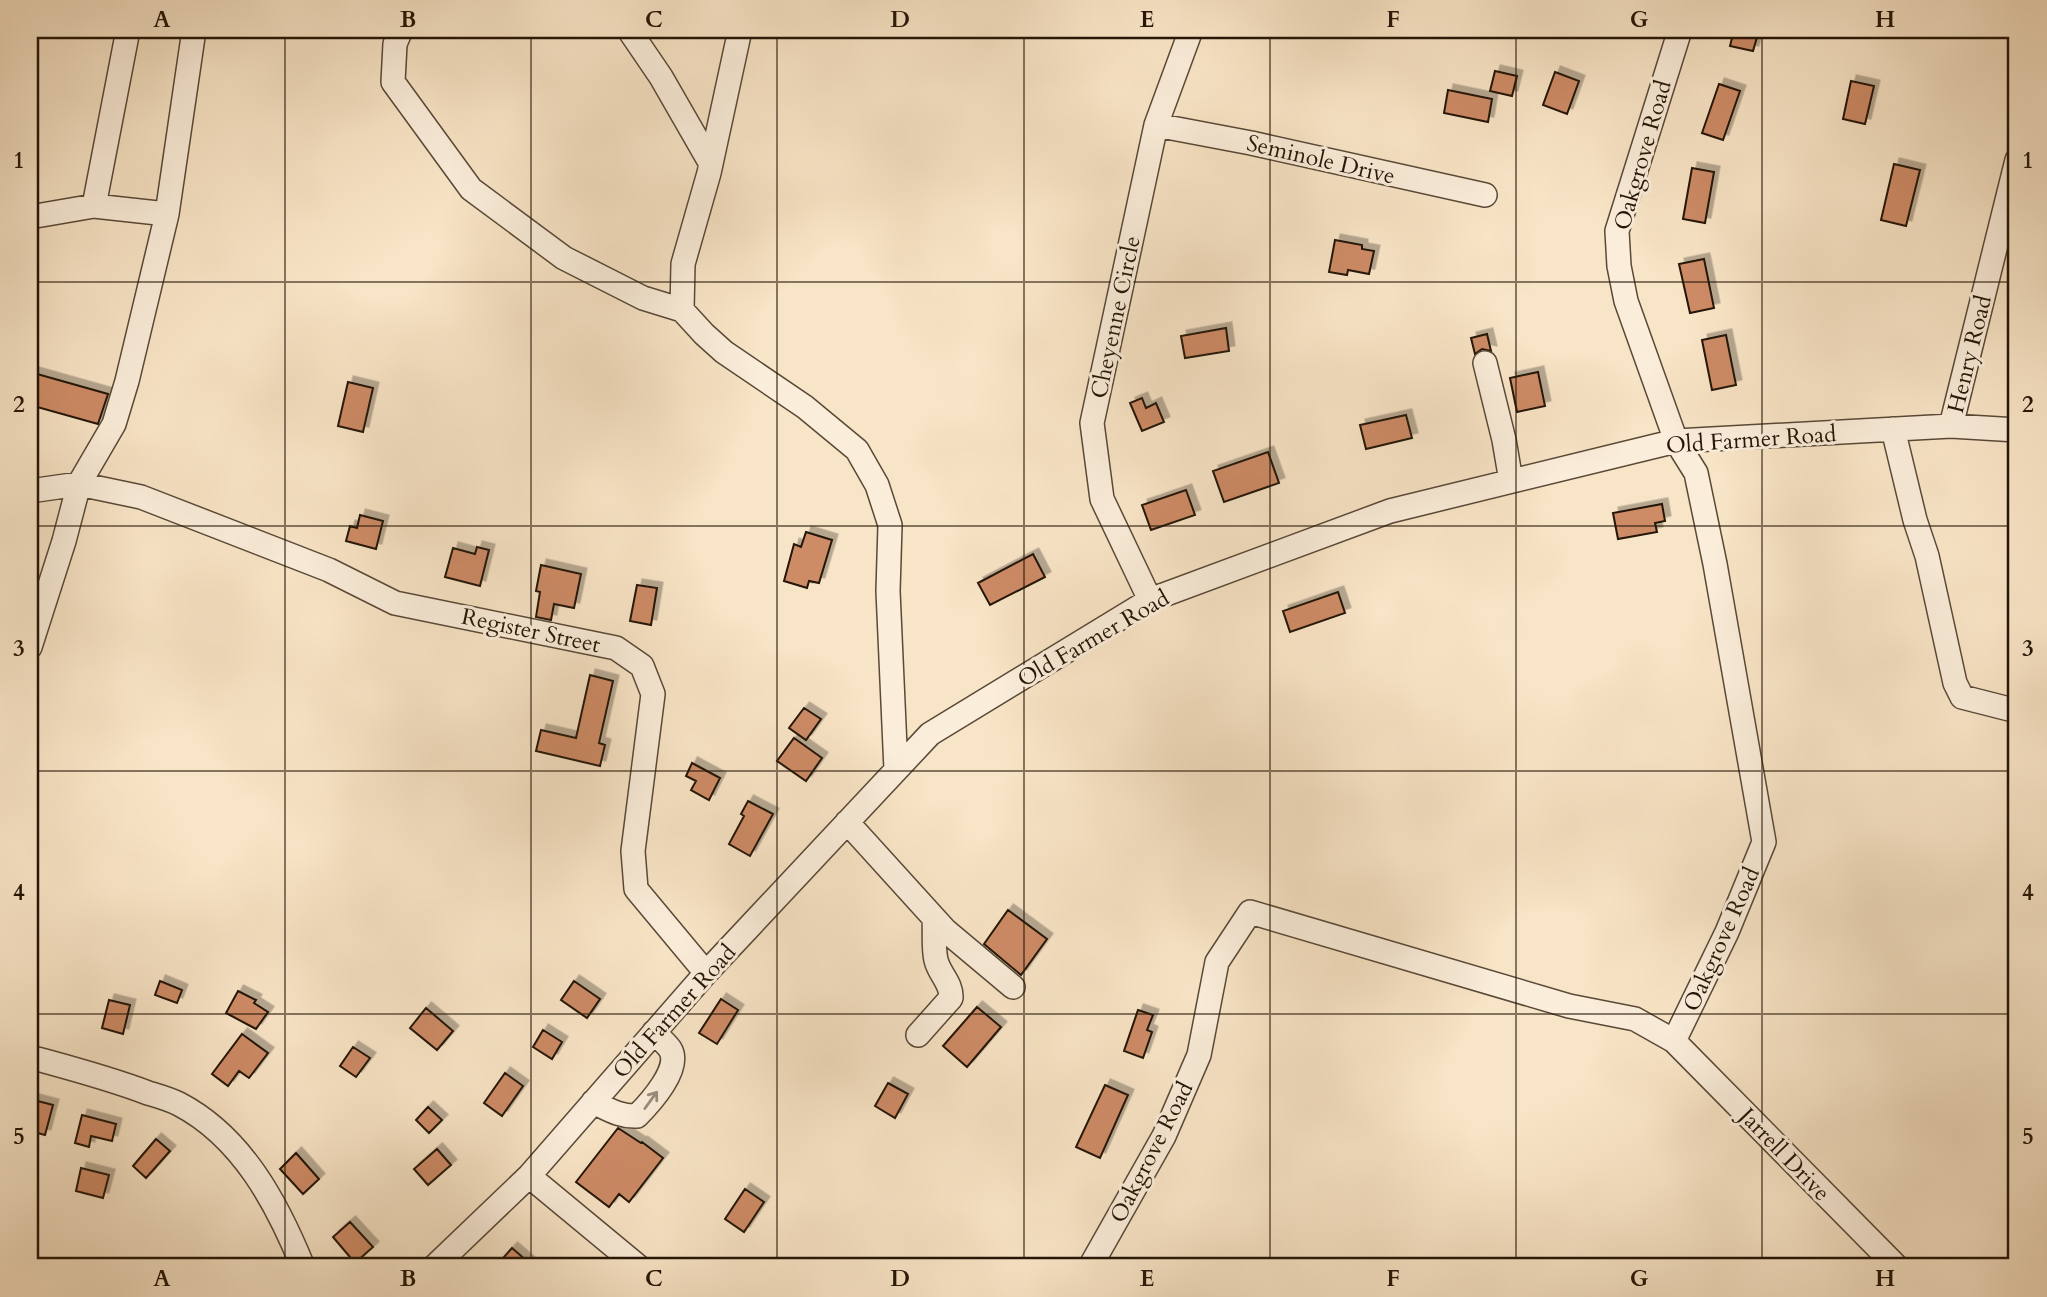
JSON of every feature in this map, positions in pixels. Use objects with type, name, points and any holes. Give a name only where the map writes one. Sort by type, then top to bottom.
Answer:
[{"type":"street","points":[[94,205],[128,30]]},
{"type":"street","points":[[30,647],[79,484],[114,424],[127,381],[167,214],[194,30]]},
{"type":"street","points":[[401,30],[395,44],[393,82],[471,189],[564,258],[643,298],[682,310],[724,352],[805,407],[858,450],[877,485],[890,525],[888,591],[896,770]]},
{"type":"street","points":[[629,30],[661,77],[711,164]]},
{"type":"street","points":[[682,310],[683,264],[711,164],[740,30]]},
{"type":"street","name":"Cheyenne Circle","points":[[1150,600],[1102,499],[1092,423],[1156,125],[1191,30]]},
{"type":"street","name":"Oakgrove Road","points":[[1090,1267],[1164,1136],[1199,1055],[1217,962],[1250,912],[1569,1006],[1635,1019],[1674,1041],[1727,932],[1764,842],[1715,564],[1696,473],[1676,441],[1626,301],[1619,266],[1617,231],[1680,30]]},
{"type":"street","name":"Seminole Drive","points":[[1156,125],[1251,143],[1485,195]]},
{"type":"street","name":"Henry Road","points":[[1951,426],[2017,160]]},
{"type":"street","points":[[30,217],[94,205],[167,214]]},
{"type":"street","points":[[1485,363],[1511,481]]},
{"type":"street","name":"Old Farmer Road","points":[[434,1267],[529,1176],[706,973],[930,734],[1150,600],[1390,512],[1676,441],[1951,426],[2017,430]]},
{"type":"street","points":[[1893,429],[1914,520],[1927,556],[1955,683],[1962,697],[2017,711]]},
{"type":"street","name":"Register Street","points":[[30,491],[79,484],[141,496],[329,570],[396,603],[616,648],[642,666],[653,694],[633,851],[636,889],[706,973]]},
{"type":"street","points":[[847,822],[945,930],[1013,987]]},
{"type":"street","points":[[918,1035],[951,998],[952,990],[935,958],[934,918]]},
{"type":"street","points":[[593,1102],[619,1115],[630,1117],[637,1116],[644,1109],[673,1065],[670,1050],[654,1032]]},
{"type":"street","name":"Jarrell Drive","points":[[1674,1041],[1896,1267]]},
{"type":"street","points":[[30,1057],[110,1079],[179,1104],[222,1134],[258,1175],[291,1236],[303,1267]]},
{"type":"street","points":[[529,1176],[639,1267]]},
{"type":"building","points":[[1734,30],[1759,30],[1753,51],[1730,46]]},
{"type":"building","points":[[1495,71],[1517,76],[1512,96],[1490,91]]},
{"type":"building","points":[[1555,72],[1579,81],[1567,114],[1543,105]]},
{"type":"building","points":[[1851,81],[1874,86],[1865,124],[1843,119]]},
{"type":"building","points":[[1719,84],[1740,91],[1723,140],[1702,133]]},
{"type":"building","points":[[1448,90],[1492,99],[1488,122],[1444,113]]},
{"type":"building","points":[[1894,164],[1920,170],[1906,226],[1881,220]]},
{"type":"building","points":[[1692,168],[1714,172],[1705,223],[1683,219]]},
{"type":"building","points":[[1335,240],[1362,245],[1362,249],[1374,251],[1369,274],[1348,270],[1347,275],[1329,272]]},
{"type":"building","points":[[1704,259],[1714,308],[1690,313],[1679,264]]},
{"type":"building","points":[[1226,328],[1229,351],[1185,358],[1181,336]]},
{"type":"building","points":[[1487,334],[1491,351],[1482,349],[1475,354],[1471,338]]},
{"type":"building","points":[[1726,335],[1736,385],[1712,390],[1702,340]]},
{"type":"building","points":[[30,372],[108,394],[98,424],[30,405]]},
{"type":"building","points":[[1538,372],[1545,406],[1517,412],[1510,378]]},
{"type":"building","points":[[348,382],[373,388],[363,432],[338,426]]},
{"type":"building","points":[[1142,398],[1146,408],[1156,403],[1164,422],[1142,431],[1130,403]]},
{"type":"building","points":[[1406,415],[1412,438],[1366,449],[1360,425]]},
{"type":"building","points":[[1268,452],[1279,483],[1224,502],[1213,471]]},
{"type":"building","points":[[1186,490],[1195,515],[1151,530],[1142,505]]},
{"type":"building","points":[[1662,504],[1665,521],[1655,523],[1657,532],[1618,539],[1613,513]]},
{"type":"building","points":[[360,515],[383,521],[376,549],[346,541],[350,526],[357,528]]},
{"type":"building","points":[[806,532],[832,540],[819,583],[809,581],[807,588],[784,581],[794,544],[801,547]]},
{"type":"building","points":[[477,547],[489,550],[480,586],[445,577],[453,548],[475,554]]},
{"type":"building","points":[[1033,554],[1045,577],[990,605],[978,583]]},
{"type":"building","points":[[541,565],[581,574],[574,608],[554,604],[551,620],[536,617],[540,592],[536,591]]},
{"type":"building","points":[[637,585],[657,588],[651,625],[630,621]]},
{"type":"building","points":[[1338,592],[1345,613],[1290,632],[1283,611]]},
{"type":"building","points":[[590,675],[613,681],[599,743],[605,745],[600,766],[536,751],[541,730],[576,738]]},
{"type":"building","points":[[804,708],[821,719],[806,740],[789,728]]},
{"type":"building","points":[[794,738],[822,758],[806,781],[777,761]]},
{"type":"building","points":[[692,763],[720,778],[709,800],[691,790],[696,781],[686,776]]},
{"type":"building","points":[[748,801],[773,814],[750,856],[729,844],[744,816],[741,814]]},
{"type":"building","points":[[1008,910],[1047,939],[1021,975],[984,944]]},
{"type":"building","points":[[160,981],[182,990],[177,1003],[155,995]]},
{"type":"building","points":[[574,981],[600,999],[587,1018],[561,1000]]},
{"type":"building","points":[[238,991],[256,1000],[254,1003],[268,1012],[256,1029],[226,1013]]},
{"type":"building","points":[[721,999],[738,1010],[717,1044],[699,1033]]},
{"type":"building","points":[[109,1000],[130,1005],[123,1034],[102,1028]]},
{"type":"building","points":[[977,1007],[1001,1027],[967,1067],[943,1046]]},
{"type":"building","points":[[426,1008],[453,1031],[437,1050],[410,1028]]},
{"type":"building","points":[[1138,1010],[1153,1015],[1147,1030],[1152,1032],[1143,1058],[1124,1051]]},
{"type":"building","points":[[543,1030],[562,1042],[552,1059],[533,1047]]},
{"type":"building","points":[[242,1034],[268,1053],[249,1078],[239,1071],[228,1086],[212,1074]]},
{"type":"building","points":[[353,1047],[370,1058],[356,1077],[340,1066]]},
{"type":"building","points":[[505,1073],[523,1086],[502,1116],[484,1103]]},
{"type":"building","points":[[888,1083],[908,1094],[895,1118],[875,1106]]},
{"type":"building","points":[[1105,1085],[1128,1095],[1100,1158],[1076,1147]]},
{"type":"building","points":[[30,1099],[53,1105],[45,1135],[30,1131]]},
{"type":"building","points":[[428,1107],[442,1120],[429,1133],[416,1120]]},
{"type":"building","points":[[82,1115],[116,1124],[112,1141],[91,1136],[89,1147],[75,1143]]},
{"type":"building","points":[[618,1128],[663,1158],[629,1202],[619,1194],[609,1207],[576,1182]]},
{"type":"building","points":[[156,1139],[170,1151],[146,1178],[133,1166]]},
{"type":"building","points":[[437,1149],[451,1165],[428,1185],[414,1169]]},
{"type":"building","points":[[296,1153],[319,1179],[303,1194],[280,1169]]},
{"type":"building","points":[[81,1168],[109,1175],[103,1198],[76,1191]]},
{"type":"building","points":[[745,1189],[764,1202],[744,1232],[725,1219]]},
{"type":"building","points":[[350,1222],[373,1247],[355,1263],[333,1237]]},
{"type":"building","points":[[512,1248],[534,1267],[495,1267]]}]
